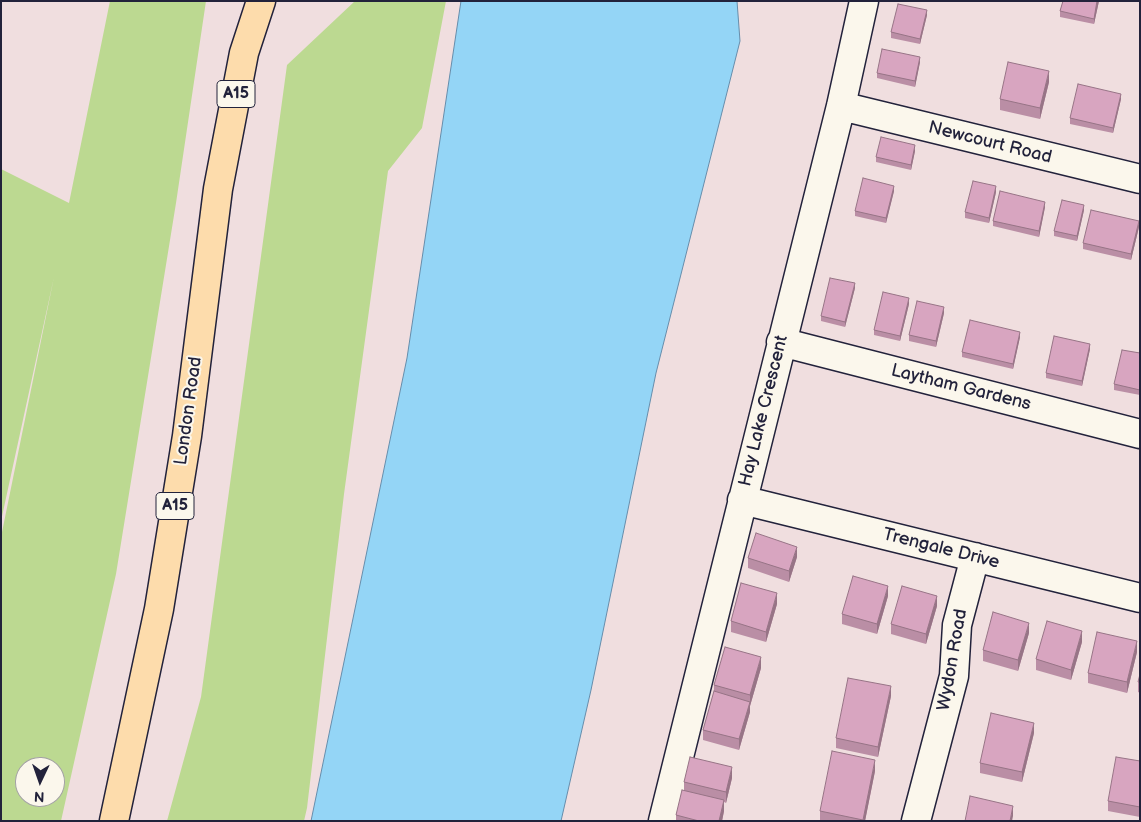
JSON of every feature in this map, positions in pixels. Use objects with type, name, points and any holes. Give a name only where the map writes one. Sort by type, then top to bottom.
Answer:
[{"type":"main road","name":"London Road","points":[[114,821],[159,609],[186,436],[218,189],[244,53],[261,1]]},
{"type":"street","name":"Hay Lake Crescent","points":[[663,821],[841,106],[864,1]]},
{"type":"street","name":"Newcourt Road","points":[[841,106],[1140,179]]},
{"type":"street","name":"Laytham Gardens","points":[[781,342],[1140,434]]},
{"type":"street","name":"Trengale Drive","points":[[742,500],[1140,598]]},
{"type":"street","name":"Wydon Road","points":[[916,821],[954,676],[957,625],[975,557]]},
{"type":"green space","points":[[110,1],[206,1],[176,203],[116,574],[65,803],[65,757],[15,757],[15,807],[64,807],[61,821],[1,821],[1,537],[54,277],[1,521],[1,169],[69,203]]},
{"type":"green space","points":[[355,1],[446,1],[422,128],[388,171],[344,494],[307,808],[304,821],[167,821],[201,697],[287,65]]},
{"type":"water","points":[[461,1],[737,1],[740,41],[656,373],[591,690],[561,821],[311,821],[407,358]]},
{"type":"building","points":[[1063,1],[1097,1],[1094,19],[1060,11]]},
{"type":"building","points":[[898,4],[927,10],[920,39],[891,32]]},
{"type":"building","points":[[882,49],[920,57],[915,81],[877,73]]},
{"type":"building","points":[[1008,62],[1049,71],[1040,108],[1000,99]]},
{"type":"building","points":[[1078,84],[1121,94],[1113,128],[1070,118]]},
{"type":"building","points":[[881,137],[915,145],[911,165],[876,157]]},
{"type":"building","points":[[863,178],[894,186],[886,218],[855,211]]},
{"type":"building","points":[[973,181],[996,186],[989,218],[965,212]]},
{"type":"building","points":[[1000,191],[1045,202],[1039,231],[993,221]]},
{"type":"building","points":[[1062,200],[1084,205],[1077,236],[1054,231]]},
{"type":"building","points":[[1091,210],[1139,221],[1131,254],[1083,243]]},
{"type":"building","points":[[830,278],[855,283],[845,322],[821,316]]},
{"type":"building","points":[[883,292],[909,298],[900,336],[874,330]]},
{"type":"building","points":[[917,301],[944,307],[936,341],[909,335]]},
{"type":"building","points":[[970,320],[1020,332],[1013,364],[962,352]]},
{"type":"building","points":[[1054,336],[1090,344],[1082,381],[1046,373]]},
{"type":"building","points":[[1122,350],[1140,353],[1140,390],[1114,384]]},
{"type":"building","points":[[756,533],[797,547],[789,571],[748,558]]},
{"type":"building","points":[[853,576],[888,586],[877,624],[842,614]]},
{"type":"building","points":[[741,583],[777,593],[766,632],[731,621]]},
{"type":"building","points":[[902,586],[937,596],[926,634],[891,624]]},
{"type":"building","points":[[993,612],[1029,623],[1018,660],[983,650]]},
{"type":"building","points":[[1047,621],[1082,631],[1071,670],[1036,659]]},
{"type":"building","points":[[1097,632],[1137,641],[1127,682],[1088,673]]},
{"type":"building","points":[[725,647],[761,657],[750,695],[714,685]]},
{"type":"building","points":[[848,678],[891,686],[878,747],[836,738]]},
{"type":"building","points":[[714,691],[750,702],[739,739],[703,730]]},
{"type":"building","points":[[991,713],[1034,723],[1022,772],[980,763]]},
{"type":"building","points":[[832,751],[875,760],[863,820],[820,811]]},
{"type":"building","points":[[690,757],[732,767],[726,792],[684,782]]},
{"type":"building","points":[[1116,757],[1140,761],[1140,807],[1108,801]]},
{"type":"building","points":[[682,790],[724,800],[719,821],[699,821],[676,815]]},
{"type":"building","points":[[970,796],[1013,806],[1010,821],[965,821]]}]
